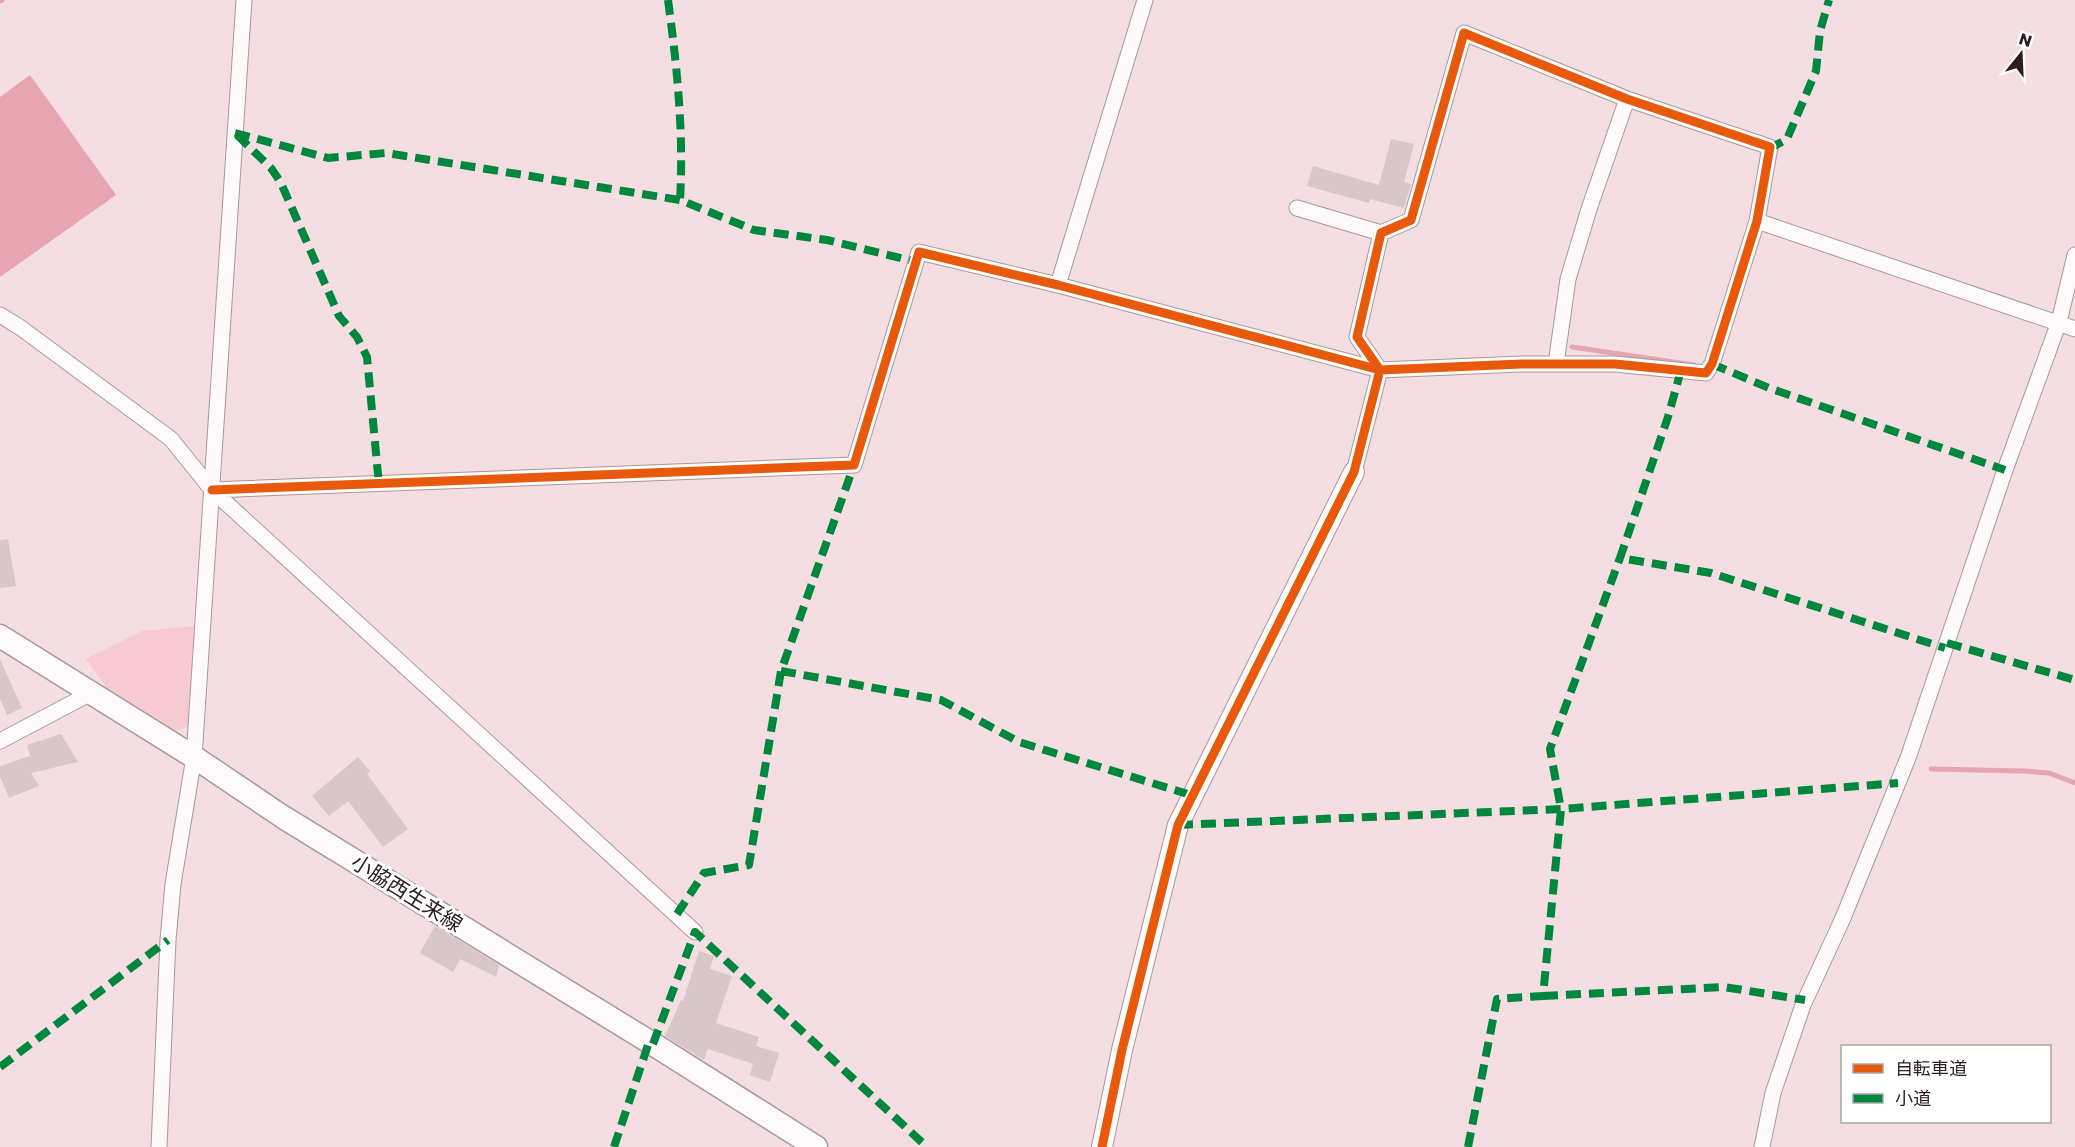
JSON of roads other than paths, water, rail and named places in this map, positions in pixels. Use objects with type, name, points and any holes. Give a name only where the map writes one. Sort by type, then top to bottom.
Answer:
[{"type":"main road","name":"小脇西生来線","points":[[0,636],[194,757],[283,817],[816,1147]]},
{"type":"street","points":[[159,1147],[168,940],[173,884],[194,757],[244,0]]},
{"type":"street","points":[[1058,285],[1144,0]]},
{"type":"street","points":[[212,490],[854,465],[919,252],[1058,285],[1380,370],[1521,364],[1615,364],[1706,372],[1712,364],[1757,221],[1770,147],[1627,99],[1464,33],[1411,220],[1381,233],[1297,208]]},
{"type":"street","points":[[1556,364],[1568,279],[1589,209],[1627,99]]},
{"type":"street","points":[[1757,221],[2075,329]]},
{"type":"street","points":[[1102,1147],[1122,1050],[1178,825],[1354,471],[1380,370],[1357,337],[1381,233]]},
{"type":"street","points":[[1762,1147],[1773,1093],[1803,1005],[1843,918],[1908,758],[2005,470],[2059,322],[2075,255]]},
{"type":"street","points":[[0,315],[21,328],[171,439],[212,490],[695,932]]},
{"type":"street","points":[[0,741],[91,693]]},
{"type":"waterway","points":[[1572,347],[1694,365]]},
{"type":"waterway","points":[[1931,769],[2049,773],[2075,783]]}]
